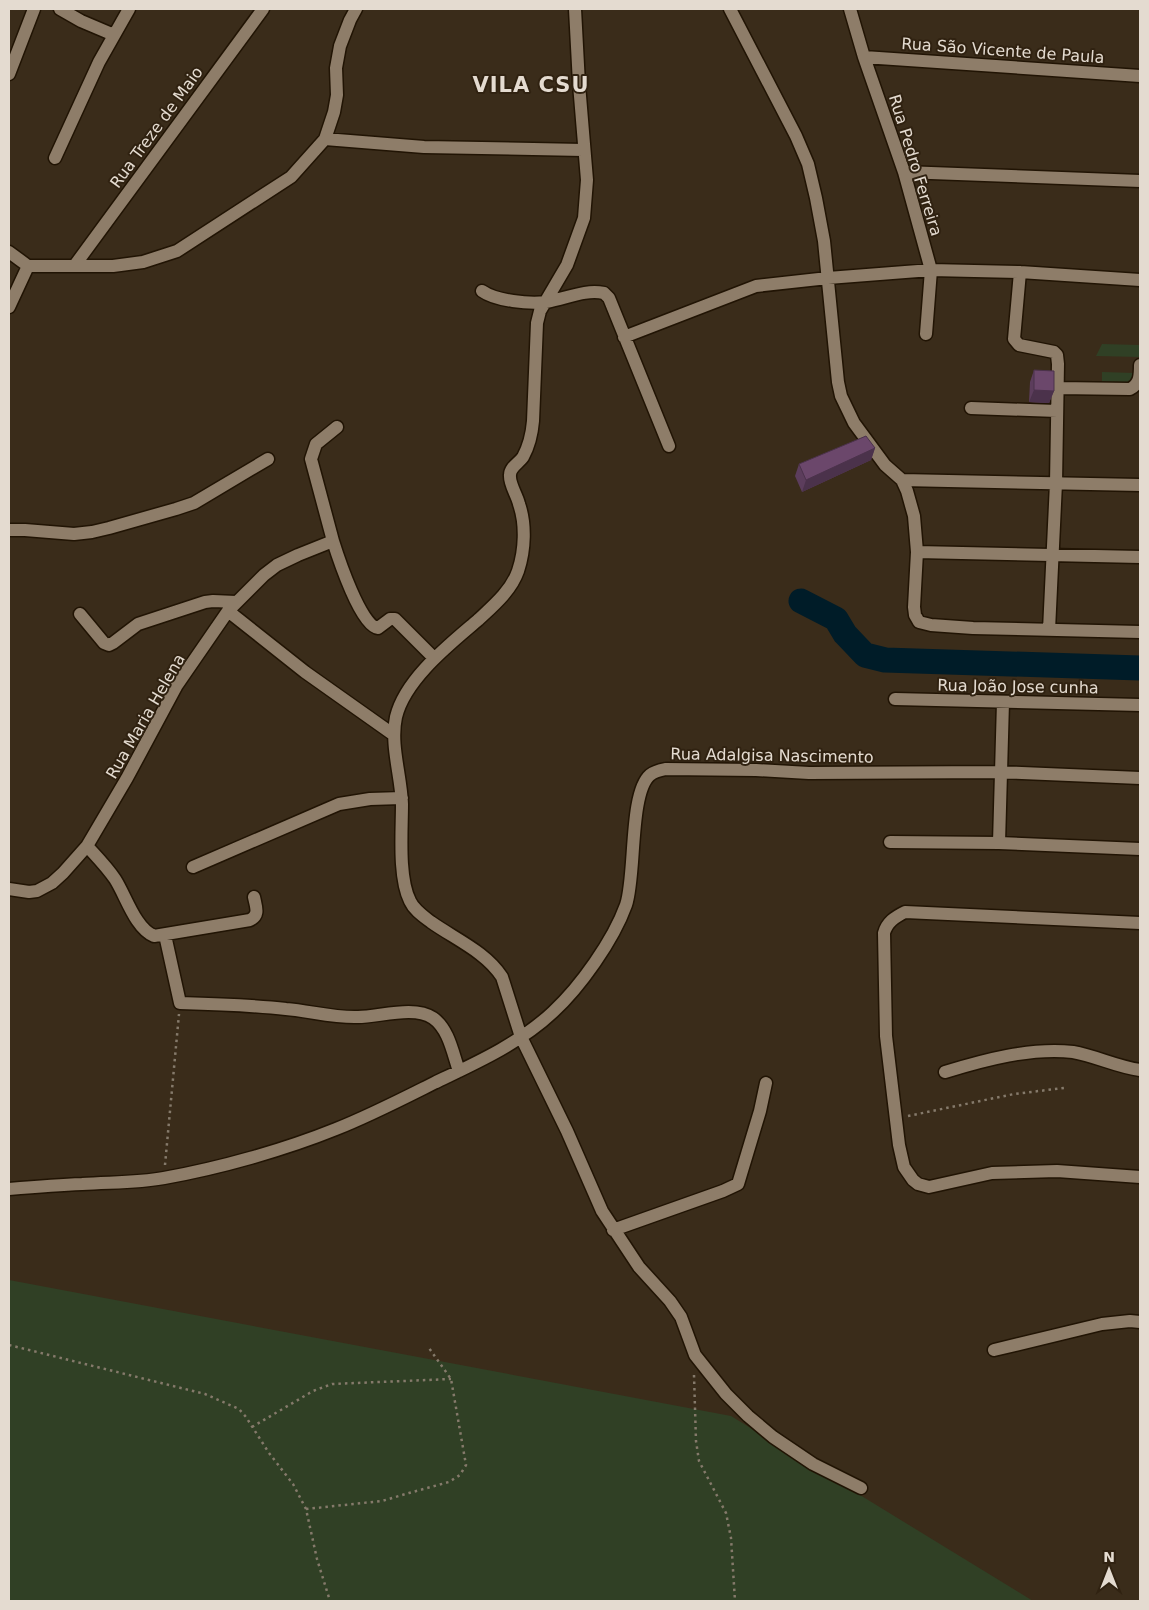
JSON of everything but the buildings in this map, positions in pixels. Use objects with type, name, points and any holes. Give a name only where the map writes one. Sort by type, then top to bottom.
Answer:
[{"type":"street","points":[[9,74],[34,9]]},
{"type":"street","points":[[60,9],[81,21],[114,35]]},
{"type":"street","points":[[55,158],[99,62],[129,9]]},
{"type":"street","name":"Rua Treze de Maio","points":[[75,265],[263,9]]},
{"type":"street","points":[[9,252],[28,266],[113,266],[143,262],[177,251],[291,177],[325,139],[334,112],[337,95],[336,68],[340,46],[356,9]]},
{"type":"street","points":[[575,9],[583,150],[587,180],[584,218],[567,265],[545,302],[537,323],[532,435],[522,458],[511,470],[510,477],[523,516],[524,526],[518,570],[513,582],[494,606],[434,658],[410,688],[396,717],[394,734],[402,798],[403,881],[410,902],[421,915],[479,953],[498,970],[505,984],[521,1037],[567,1131],[602,1211],[639,1267],[670,1301],[681,1317],[695,1355],[731,1399],[773,1437],[813,1464],[861,1488]]},
{"type":"street","points":[[730,9],[796,136],[808,164],[816,198],[828,278],[834,361],[841,396],[854,423],[885,464],[902,480],[907,491],[914,516],[917,552],[914,607],[919,622],[931,625],[973,628],[1140,632]]},
{"type":"street","name":"Rua Pedro Ferreira","points":[[850,9],[864,57],[904,172],[931,270],[926,334]]},
{"type":"street","name":"Rua São Vicente de Paula","points":[[864,57],[1140,76]]},
{"type":"street","points":[[325,139],[424,147],[583,150]]},
{"type":"street","points":[[904,172],[1140,181]]},
{"type":"street","points":[[9,307],[13,287],[28,266]]},
{"type":"street","points":[[624,337],[756,286],[828,278],[931,270],[1020,272],[1140,280]]},
{"type":"street","points":[[1020,272],[1014,339],[1019,345],[1054,352],[1057,355],[1058,364],[1056,482],[1049,630]]},
{"type":"street","points":[[482,290],[489,296],[511,301],[545,302],[595,291],[604,293],[609,298],[669,446]]},
{"type":"street","points":[[1058,388],[1130,389],[1139,380],[1140,365]]},
{"type":"street","points":[[971,408],[1058,411]]},
{"type":"street","points":[[337,427],[316,444],[311,459],[333,541],[350,588],[370,625],[378,628],[390,619],[395,619],[434,658]]},
{"type":"street","points":[[9,530],[74,534],[109,528],[194,503],[268,459]]},
{"type":"street","points":[[902,480],[1140,485]]},
{"type":"street","name":"Rua Maria Helena","points":[[9,888],[29,892],[45,888],[63,873],[87,846],[127,778],[177,685],[232,607],[264,574],[277,565],[333,541]]},
{"type":"street","points":[[917,552],[1140,557]]},
{"type":"street","points":[[80,614],[104,644],[109,645],[138,624],[163,616],[213,601],[232,607],[305,672],[394,734]]},
{"type":"street","name":"Rua João Jose cunha","points":[[895,699],[1140,705]]},
{"type":"street","points":[[999,843],[1003,702]]},
{"type":"street","name":"Rua Adalgisa Nascimento","points":[[9,1189],[164,1178],[283,1148],[336,1129],[459,1071],[521,1037],[551,1014],[568,996],[595,961],[621,916],[627,903],[637,807],[642,787],[651,774],[666,769],[756,770],[809,773],[1000,772],[1140,778]]},
{"type":"street","points":[[193,867],[339,804],[370,799],[402,798]]},
{"type":"street","points":[[890,842],[999,843],[1140,850]]},
{"type":"street","points":[[87,846],[114,878],[144,930],[154,936],[250,920],[254,918],[256,913],[254,897]]},
{"type":"street","points":[[1140,923],[905,912],[891,920],[884,933],[886,1036],[899,1144],[904,1167],[913,1180],[918,1184],[929,1187],[992,1172],[1057,1171],[1140,1177]]},
{"type":"street","points":[[165,935],[180,1002],[285,1009],[353,1017],[394,1013],[424,1014],[437,1021],[446,1034],[459,1071]]},
{"type":"street","points":[[945,1072],[978,1062],[1048,1051],[1073,1052],[1124,1068],[1140,1070]]},
{"type":"street","points":[[613,1230],[724,1191],[738,1184],[760,1111],[766,1083]]},
{"type":"street","points":[[994,1350],[1102,1324],[1130,1321],[1140,1322]]},
{"type":"path","points":[[164,1178],[180,1002]]},
{"type":"path","points":[[896,1118],[1014,1094],[1064,1088]]},
{"type":"path","points":[[9,1345],[205,1394],[239,1409],[293,1484],[306,1509],[316,1559],[330,1601]]},
{"type":"path","points":[[306,1509],[382,1501],[449,1482],[460,1475],[466,1465],[451,1379],[429,1348]]},
{"type":"path","points":[[695,1355],[693,1370],[696,1441],[699,1460],[726,1513],[731,1538],[735,1601]]},
{"type":"path","points":[[252,1427],[313,1391],[332,1384],[451,1379]]},
{"type":"green space","points":[[1140,341],[1140,357],[1096,356],[1102,344],[1139,345]]},
{"type":"green space","points":[[1102,372],[1134,373],[1129,387],[1102,386]]},
{"type":"green space","points":[[9,1280],[731,1416],[1033,1601],[9,1601]]},
{"type":"waterway","points":[[801,601],[836,619],[845,634],[865,655],[885,660],[1140,668]]},
{"type":"district","name":"VILA CSU","points":[[531,85]]}]
